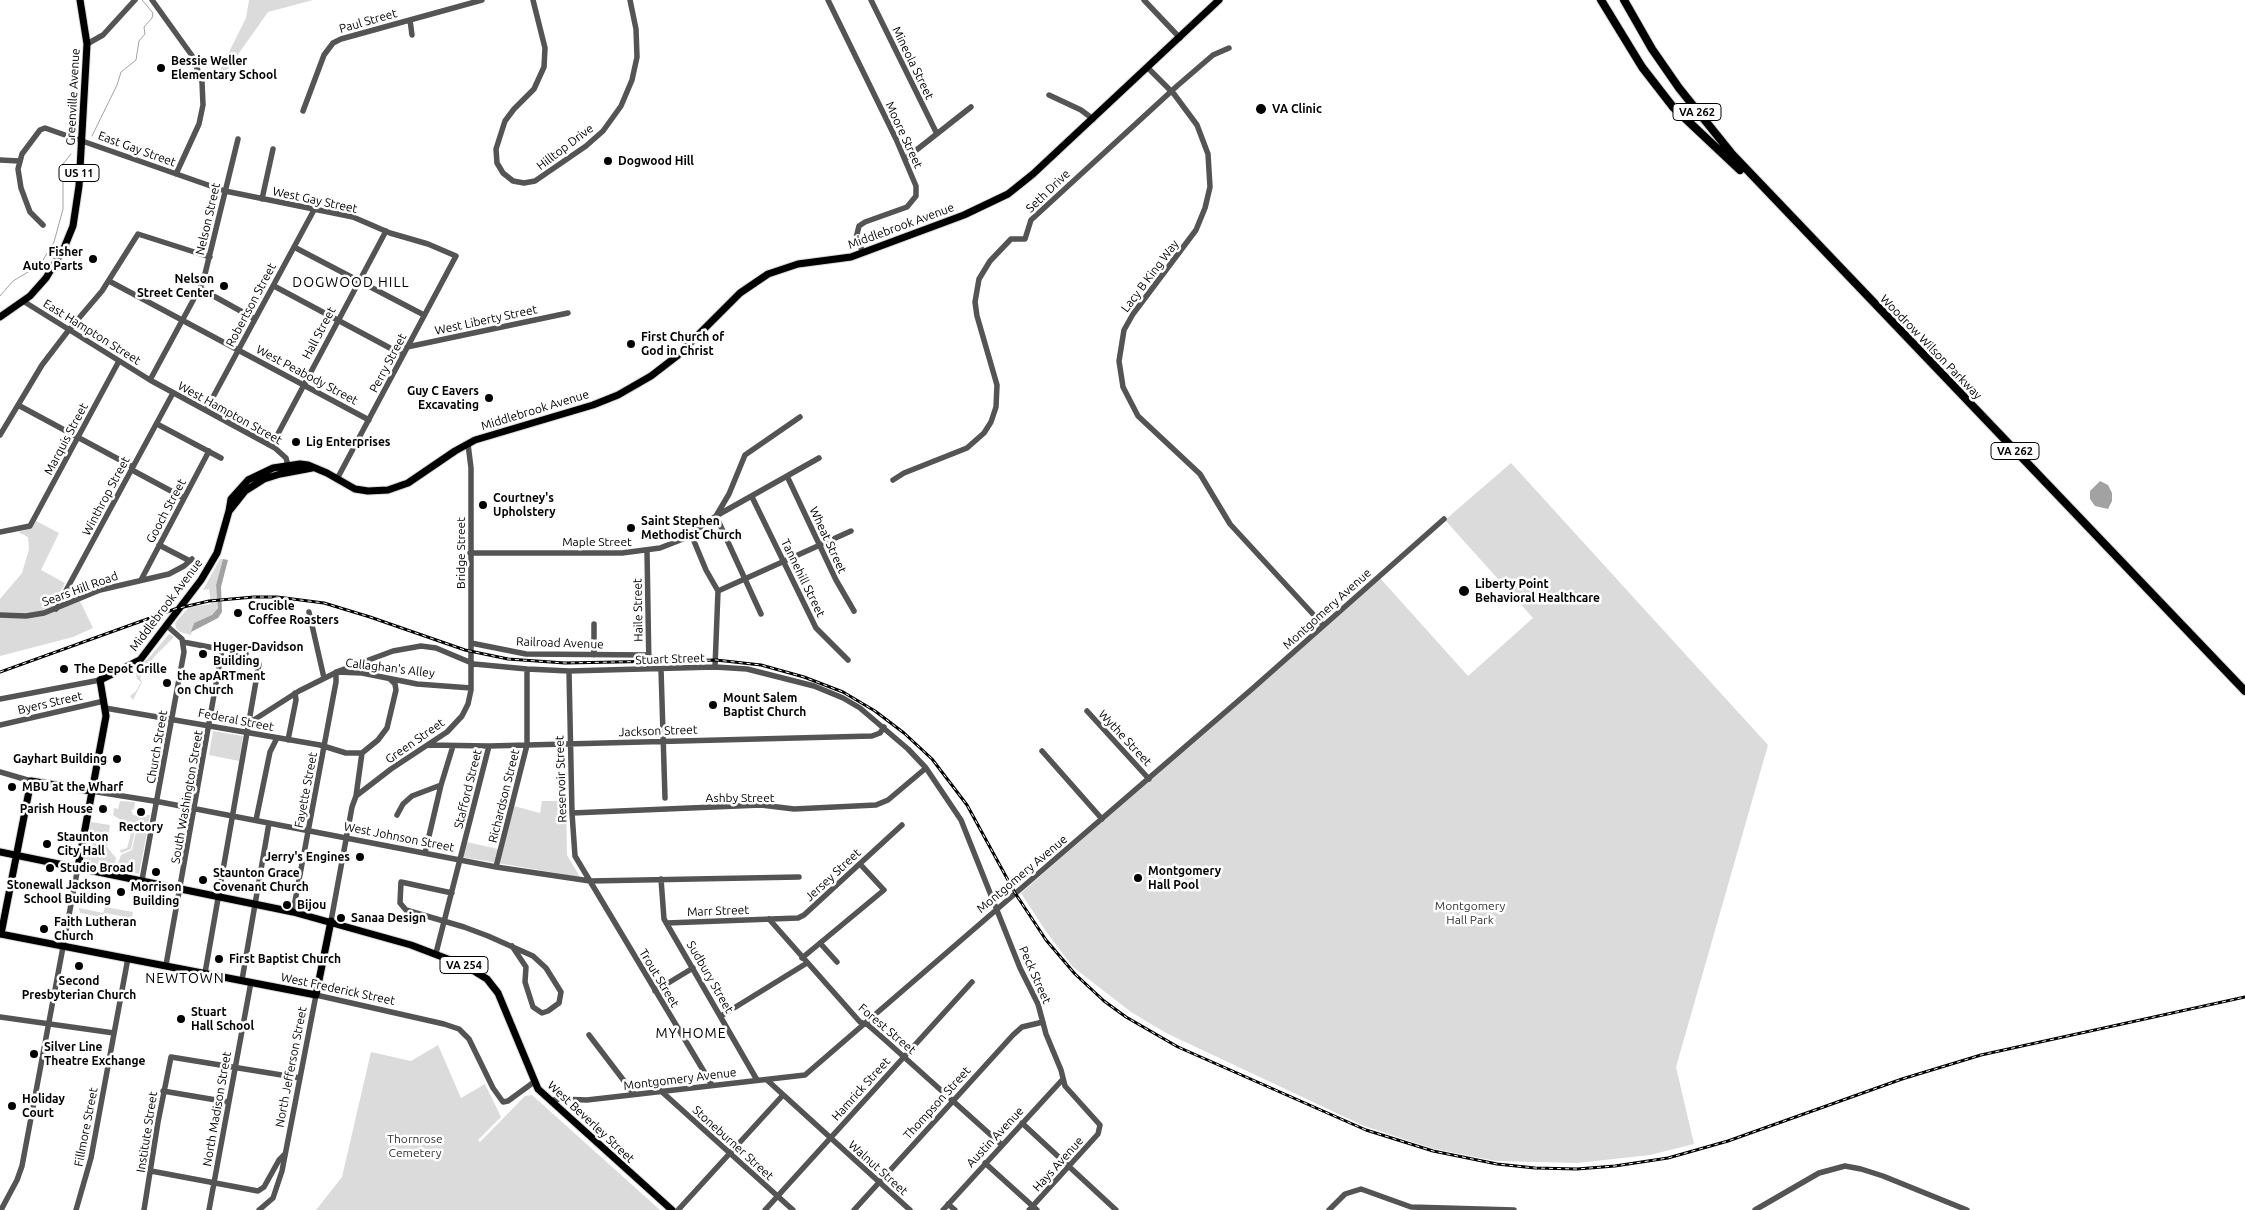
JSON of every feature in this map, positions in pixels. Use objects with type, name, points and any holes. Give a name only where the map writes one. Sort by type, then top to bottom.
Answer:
[{"type":"highway","points":[[1600,0],[1642,67],[1673,107],[1762,192],[1786,212]]},
{"type":"highway","name":"Woodrow Wilson Parkway","points":[[1624,0],[1652,48],[1700,116],[1737,160],[2245,691]]},
{"type":"main road","name":"Greenville Avenue","points":[[1,314],[24,301],[51,272],[68,240],[76,211],[87,44],[80,0]]},
{"type":"main road","name":"Middlebrook Avenue","points":[[100,680],[140,660],[210,566],[217,553],[232,497],[245,482],[262,472],[308,465],[348,486],[364,491],[392,489],[408,483],[468,444],[535,421],[593,405],[636,385],[677,356],[736,296],[768,274],[789,266],[843,258],[862,252],[992,203],[1026,181],[1219,0]]},
{"type":"main road","points":[[78,867],[105,721],[105,704],[100,680]]},
{"type":"main road","points":[[0,935],[31,781]]},
{"type":"main road","name":"West Johnson Street","points":[[31,781],[91,791]]},
{"type":"main road","name":"West Beverley Street","points":[[0,852],[142,880],[331,921],[436,953],[466,966],[492,984],[498,993],[534,1082],[551,1101],[672,1210]]},
{"type":"main road","name":"North Jefferson Street","points":[[316,995],[331,921]]},
{"type":"main road","name":"West Frederick Street","points":[[0,935],[205,972],[316,995]]},
{"type":"street","points":[[87,44],[103,35],[134,0]]},
{"type":"street","points":[[152,0],[193,57],[202,82],[203,105],[200,124],[176,174]]},
{"type":"street","name":"Paul Street","points":[[303,111],[324,55],[333,43],[341,39],[482,0]]},
{"type":"street","name":"Hilltop Drive","points":[[533,0],[545,48],[544,67],[534,89],[505,121],[496,149],[497,164],[503,173],[512,180],[526,184],[535,181],[586,146],[603,131],[621,106],[631,85],[636,58],[636,29],[630,0]]},
{"type":"street","name":"Moore Street","points":[[828,0],[905,159],[916,186],[914,199],[907,207],[860,225],[856,236],[862,252]]},
{"type":"street","name":"Mineola Street","points":[[871,0],[936,134]]},
{"type":"street","points":[[1144,0],[1180,38]]},
{"type":"street","points":[[410,20],[412,35]]},
{"type":"street","name":"Seth Drive","points":[[893,480],[967,448],[984,433],[991,422],[997,401],[997,385],[977,316],[975,302],[977,286],[986,266],[1011,239],[1025,239],[1031,220],[1171,91],[1213,56],[1229,48]]},
{"type":"street","name":"Lacy B King Way","points":[[1148,68],[1171,91],[1193,118],[1205,143],[1210,170],[1209,194],[1203,214],[1192,236],[1128,322],[1119,352],[1119,366],[1123,387],[1129,402],[1138,416],[1200,474],[1230,524],[1322,625]]},
{"type":"street","points":[[1049,95],[1081,110],[1093,119]]},
{"type":"street","points":[[905,159],[971,107]]},
{"type":"street","name":"East Gay Street","points":[[19,161],[28,145],[45,128],[225,191]]},
{"type":"street","name":"Nelson Street","points":[[150,380],[201,289],[238,139]]},
{"type":"street","points":[[262,199],[273,149]]},
{"type":"street","points":[[0,160],[19,161],[19,180],[24,197],[30,212],[43,224]]},
{"type":"street","name":"West Gay Street","points":[[225,191],[363,220],[386,231],[456,256]]},
{"type":"street","name":"Robertson Street","points":[[206,410],[314,210]]},
{"type":"street","name":"Hall Street","points":[[272,445],[386,231]]},
{"type":"street","points":[[0,435],[44,363],[68,331],[89,309],[138,234],[210,257]]},
{"type":"street","points":[[294,246],[424,315]]},
{"type":"street","name":"Perry Street","points":[[337,479],[456,256]]},
{"type":"street","name":"West Peabody Street","points":[[109,281],[369,420]]},
{"type":"street","points":[[274,286],[403,355]]},
{"type":"street","points":[[201,289],[256,319]]},
{"type":"street","name":"East Hampton Street","points":[[24,301],[68,331],[150,380]]},
{"type":"street","name":"West Liberty Street","points":[[407,347],[568,313]]},
{"type":"street","name":"Marquis Street","points":[[0,532],[30,526],[119,361]]},
{"type":"street","name":"West Hampton Street","points":[[150,380],[272,445],[284,456],[288,469]]},
{"type":"street","name":"Winthrop Street","points":[[56,609],[173,393]]},
{"type":"street","points":[[18,405],[184,498]]},
{"type":"street","points":[[762,614],[716,516],[729,494],[745,455],[800,417]]},
{"type":"street","points":[[157,424],[221,458]]},
{"type":"street","name":"Bridge Street","points":[[468,444],[471,468],[470,662]]},
{"type":"street","name":"Gooch Street","points":[[141,580],[209,451]]},
{"type":"street","name":"Maple Street","points":[[470,553],[622,553],[647,551],[668,545],[691,534],[716,516],[819,458]]},
{"type":"street","name":"Wheat Street","points":[[787,476],[836,580],[854,610]]},
{"type":"street","name":"Tannehill Street","points":[[752,497],[817,630],[848,660]]},
{"type":"street","name":"Montgomery Avenue","points":[[551,1101],[558,1098],[587,1100],[806,1075],[1444,519]]},
{"type":"street","points":[[718,591],[784,563],[851,531]]},
{"type":"street","points":[[691,534],[706,570],[718,591],[715,667]]},
{"type":"street","name":"Sears Hill Road","points":[[0,616],[32,616],[56,609],[100,590],[169,574],[191,560],[159,546]]},
{"type":"street","name":"Haile Street","points":[[647,551],[650,669]]},
{"type":"street","points":[[309,612],[324,678]]},
{"type":"street","points":[[594,624],[594,655]]},
{"type":"street","points":[[166,625],[177,633],[183,642],[246,654]]},
{"type":"street","name":"Church Street","points":[[142,880],[184,653],[183,642]]},
{"type":"street","name":"Railroad Avenue","points":[[471,643],[526,654],[649,655]]},
{"type":"street","name":"Stuart Street","points":[[249,723],[295,693],[336,672],[393,651],[421,646],[436,648],[470,662],[527,669],[569,671],[715,667],[751,669],[814,686],[850,702],[884,727],[926,768],[964,824],[997,908]]},
{"type":"street","name":"South Washington Street","points":[[166,965],[222,650]]},
{"type":"street","name":"Green Street","points":[[356,796],[387,772],[448,732],[462,716],[469,701],[471,688],[470,662]]},
{"type":"street","points":[[205,972],[259,664]]},
{"type":"street","name":"Richardson Street","points":[[496,867],[527,745],[527,669]]},
{"type":"street","points":[[662,669],[665,798]]},
{"type":"street","name":"Reservoir Street","points":[[569,671],[572,813],[575,856],[590,881]]},
{"type":"street","name":"Callaghan's Alley","points":[[336,672],[362,673],[417,684],[471,688]]},
{"type":"street","name":"Fayette Street","points":[[293,912],[337,681],[336,672]]},
{"type":"street","points":[[331,921],[346,838],[356,796],[362,753],[377,741],[387,728],[396,690],[395,685],[390,679]]},
{"type":"street","name":"Middlebrook Avenue","points":[[0,699],[100,680]]},
{"type":"street","points":[[288,740],[296,697],[295,693]]},
{"type":"street","name":"Federal Street","points":[[105,704],[348,753],[362,753]]},
{"type":"street","name":"Byers Street","points":[[0,725],[59,713],[65,709],[105,704]]},
{"type":"street","name":"Wythe Street","points":[[1087,711],[1149,778]]},
{"type":"street","name":"Jackson Street","points":[[428,745],[489,746],[872,736],[880,733],[884,727]]},
{"type":"street","points":[[256,820],[270,752],[277,738]]},
{"type":"street","points":[[425,853],[441,785],[453,746]]},
{"type":"street","name":"Stafford Street","points":[[436,953],[489,746]]},
{"type":"street","points":[[1042,751],[1102,819]]},
{"type":"street","name":"Ashby Street","points":[[572,813],[761,805],[794,808],[876,805],[888,800],[926,768]]},
{"type":"street","name":"West Johnson Street","points":[[0,772],[31,781]]},
{"type":"street","points":[[397,815],[402,805],[412,796],[441,785]]},
{"type":"street","name":"West Johnson Street","points":[[91,791],[195,808],[496,867],[590,881],[799,877]]},
{"type":"street","points":[[242,980],[269,823]]},
{"type":"street","name":"Jersey Street","points":[[769,920],[798,918],[804,915],[902,825]]},
{"type":"street","points":[[721,1016],[805,960],[820,943],[884,890],[860,864]]},
{"type":"street","points":[[1,1210],[20,1171],[78,867]]},
{"type":"street","name":"Sudbury Street","points":[[661,880],[663,915],[757,1080]]},
{"type":"street","name":"Trout Street","points":[[590,881],[712,1085]]},
{"type":"street","points":[[452,892],[401,882],[400,903],[403,908],[471,929],[512,946],[538,959],[561,992],[559,1003],[545,1012],[538,1011],[533,1007],[525,982],[526,967],[512,946]]},
{"type":"street","name":"Peck Street","points":[[997,908],[1020,968],[1038,1004],[1066,1089],[1097,1120],[1100,1130]]},
{"type":"street","name":"Marr Street","points":[[667,923],[769,920]]},
{"type":"street","name":"Forest Street","points":[[769,920],[860,1022],[904,1057],[1002,1145]]},
{"type":"street","points":[[820,943],[838,962]]},
{"type":"street","name":"Fillmore Street","points":[[76,1210],[91,1158],[128,958]]},
{"type":"street","points":[[655,991],[693,968]]},
{"type":"street","name":"North Madison Street","points":[[209,1210],[251,982]]},
{"type":"street","name":"Hamrick Street","points":[[765,1210],[972,982]]},
{"type":"street","name":"North Jefferson Street","points":[[259,1210],[274,1196],[286,1154],[316,995]]},
{"type":"street","name":"West Frederick Street","points":[[316,995],[459,1029],[469,1038],[493,1088],[503,1102],[508,1101],[534,1082]]},
{"type":"street","points":[[0,1017],[114,1033]]},
{"type":"street","name":"Thompson Street","points":[[854,1210],[1013,1035],[1022,1027],[1043,1022]]},
{"type":"street","points":[[589,1034],[634,1094]]},
{"type":"street","name":"Institute Street","points":[[144,1210],[163,1091],[172,1057],[235,1068]]},
{"type":"street","points":[[235,1068],[300,1078]]},
{"type":"street","name":"Austin Avenue","points":[[942,1210],[1063,1079]]},
{"type":"street","name":"Walnut Street","points":[[766,1080],[910,1210]]},
{"type":"street","points":[[163,1091],[228,1102]]},
{"type":"street","name":"Stoneburner Street","points":[[660,1091],[793,1210]]},
{"type":"street","points":[[678,1210],[783,1095]]},
{"type":"street","points":[[1022,1123],[1116,1210]]},
{"type":"street","name":"Hays Avenue","points":[[1033,1209],[1100,1130]]},
{"type":"street","points":[[151,1171],[262,1190],[279,1160],[286,1154]]},
{"type":"street","points":[[985,1163],[1033,1209]]},
{"type":"street","points":[[1755,1210],[1818,1172],[1845,1166],[1861,1168],[1967,1210]]},
{"type":"street","points":[[1329,1210],[1349,1192],[1356,1190],[1368,1191],[1411,1207],[1514,1210]]},
{"type":"street","points":[[948,1204],[955,1210]]},
{"type":"green space","points":[[249,0],[313,0],[268,12],[220,80],[216,78],[246,18]]},
{"type":"green space","name":"Montgomery Hall Park","points":[[1511,463],[1768,745],[1676,1067],[1694,1144],[1650,1155],[1577,1163],[1496,1161],[1434,1149],[1364,1126],[1166,1033],[1131,1012],[1073,967],[1045,930],[1021,893],[1380,578],[1468,676],[1533,618],[1445,520]]},
{"type":"green space","points":[[36,521],[59,533],[41,570],[65,583],[50,613],[80,601],[93,628],[73,637],[0,656],[0,599],[22,573],[29,549],[28,537],[18,532],[32,528]]},
{"type":"green space","points":[[220,559],[223,559],[216,585],[219,604],[217,609],[211,616],[194,623],[191,635],[180,632],[176,628],[175,623],[189,607],[211,604],[209,589],[203,590]]},
{"type":"green space","points":[[169,634],[174,637],[154,657],[140,678],[142,682],[133,700],[130,696],[136,691],[141,682],[137,679],[135,669],[148,659]]},
{"type":"green space","points":[[213,731],[243,736],[239,761],[209,755]]},
{"type":"green space","points":[[120,801],[135,802],[134,809],[131,810],[133,815],[146,817],[150,815],[148,824],[136,826],[131,849],[121,853],[120,850],[127,848],[131,833],[129,832],[130,827],[120,825],[121,820],[113,815],[114,808],[118,809]]},
{"type":"green space","points":[[542,801],[566,801],[567,855],[580,877],[462,857],[466,842],[503,850],[514,806],[540,813]]},
{"type":"green space","points":[[91,822],[110,825],[107,847],[116,858],[114,869],[83,862]]},
{"type":"green space","points":[[141,825],[148,827],[139,874],[116,869],[121,855],[132,850],[137,827]]},
{"type":"green space","points":[[105,907],[133,912],[132,918],[104,913],[102,922],[101,917],[80,913],[79,908],[103,913]]},
{"type":"green space","name":"Thornrose Cemetery","points":[[438,1045],[461,1098],[485,1084],[501,1117],[478,1140],[480,1142],[525,1096],[532,1095],[660,1210],[316,1210],[342,1177],[371,1052],[411,1061]]},
{"type":"shaded area","points":[[2100,481],[2108,485],[2112,493],[2112,501],[2108,509],[2095,506],[2090,499],[2090,491]]},
{"type":"shaded area","points":[[223,559],[228,560],[221,587],[222,612],[218,618],[191,632],[194,623],[212,615],[218,608],[216,585]]},
{"type":"waterway","points":[[92,136],[117,85],[121,72],[136,60],[139,41],[145,34],[144,27],[152,18],[153,13],[142,0]]},
{"type":"waterway","points":[[0,296],[13,281],[40,265],[54,242],[63,209],[63,164],[71,154]]},
{"type":"railway","points":[[0,672],[175,609],[209,601],[277,597],[324,603],[465,650],[508,659],[565,663],[716,660],[761,665],[804,677],[843,692],[875,711],[904,733],[932,759],[967,805],[1015,893],[1046,940],[1075,974],[1104,1001],[1126,1017],[1178,1047],[1366,1130],[1433,1151],[1497,1164],[1535,1168],[1577,1169],[1615,1166],[1668,1158],[1728,1141],[1902,1079],[1981,1055],[2245,997]]},
{"type":"place","name":"Bessie Weller Elementary School","points":[[161,68]]},
{"type":"place","name":"VA Clinic","points":[[1261,109]]},
{"type":"place","name":"Dogwood Hill","points":[[608,161]]},
{"type":"place","name":"Fisher Auto Parts","points":[[93,259]]},
{"type":"place","name":"Nelson Street Center","points":[[224,286]]},
{"type":"place","name":"First Church of God in Christ","points":[[631,344]]},
{"type":"place","name":"Guy C Eavers Excavating","points":[[489,398]]},
{"type":"place","name":"Lig Enterprises","points":[[296,442]]},
{"type":"place","name":"Courtney's Upholstery","points":[[483,505]]},
{"type":"place","name":"Saint Stephen Methodist Church","points":[[631,528]]},
{"type":"place","name":"Liberty Point Behavioral Healthcare","points":[[1464,591]]},
{"type":"place","name":"Crucible Coffee Roasters","points":[[238,613]]},
{"type":"place","name":"Huger-Davidson Building","points":[[203,654]]},
{"type":"place","name":"The Depot Grille","points":[[64,669]]},
{"type":"place","name":"the apARTment on Church","points":[[167,683]]},
{"type":"place","name":"Mount Salem Baptist Church","points":[[713,705]]},
{"type":"place","name":"Gayhart Building","points":[[117,759]]},
{"type":"place","name":"MBU at the Wharf","points":[[12,787]]},
{"type":"place","name":"Parish House","points":[[103,809]]},
{"type":"place","name":"Rectory","points":[[141,812]]},
{"type":"place","name":"Staunton City Hall","points":[[47,844]]},
{"type":"place","name":"Jerry's Engines","points":[[360,857]]},
{"type":"place","name":"Studio Broad","points":[[50,868]]},
{"type":"place","name":"Morrison Building","points":[[156,872]]},
{"type":"place","name":"Montgomery Hall Pool","points":[[1138,878]]},
{"type":"place","name":"Staunton Grace Covenant Church","points":[[203,880]]},
{"type":"place","name":"Stonewall Jackson School Building","points":[[121,892]]},
{"type":"place","name":"Bijou","points":[[287,905]]},
{"type":"place","name":"Sanaa Design","points":[[341,918]]},
{"type":"place","name":"Faith Lutheran Church","points":[[44,929]]},
{"type":"place","name":"First Baptist Church","points":[[219,959]]},
{"type":"place","name":"Second Presbyterian Church","points":[[79,966]]},
{"type":"place","name":"Stuart Hall School","points":[[181,1019]]},
{"type":"place","name":"Silver Line Theatre Exchange","points":[[34,1054]]},
{"type":"place","name":"Holiday Court","points":[[12,1106]]},
{"type":"district","name":"DOGWOOD HILL","points":[[351,282]]},
{"type":"district","name":"NEWTOWN","points":[[185,978]]},
{"type":"district","name":"MY HOME","points":[[691,1033]]}]
